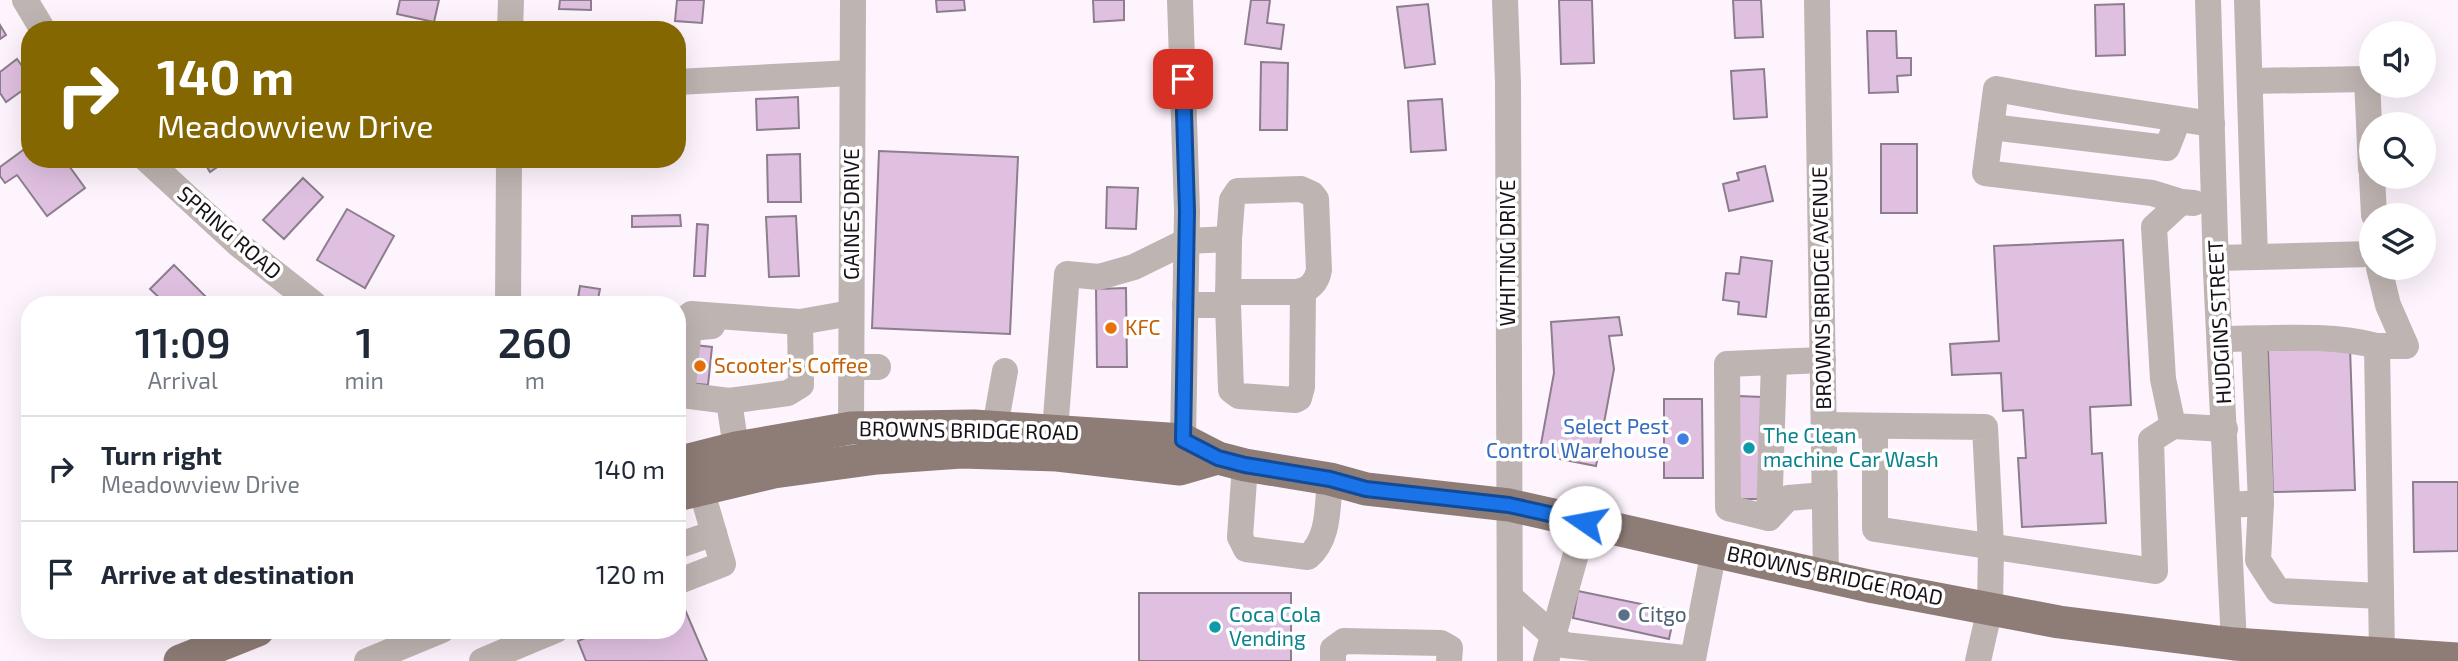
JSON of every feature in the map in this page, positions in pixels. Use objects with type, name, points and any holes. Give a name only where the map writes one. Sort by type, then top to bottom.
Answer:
[{"type":"main road","name":"BROWNS BRIDGE ROAD","points":[[686,461],[736,448],[851,428],[995,427],[1183,440],[1231,462],[1330,479],[1366,489],[1509,505],[1869,586],[2059,622],[2234,644],[2395,657],[2458,659]]},
{"type":"main road","name":"BROWNS BRIDGE ROAD","points":[[689,492],[774,472],[877,458],[961,452],[1057,455],[1180,469],[1231,462]]},
{"type":"main road","points":[[199,657],[238,639]]},
{"type":"street","points":[[25,0],[38,21]]},
{"type":"street","points":[[510,21],[511,0]]},
{"type":"street","name":"GAINES DRIVE","points":[[851,428],[853,0]]},
{"type":"street","points":[[1180,0],[1187,241],[1183,440]]},
{"type":"street","name":"WHITING DRIVE","points":[[1505,0],[1508,96],[1510,661]]},
{"type":"street","name":"BROWNS BRIDGE AVENUE","points":[[1817,0],[1826,576]]},
{"type":"street","name":"HUDGINS STREET","points":[[2208,0],[2216,258],[2234,644]]},
{"type":"street","points":[[2247,0],[2255,257]]},
{"type":"street","points":[[686,82],[852,73]]},
{"type":"street","points":[[2250,82],[2367,79],[2368,112]]},
{"type":"street","points":[[2212,124],[1996,89],[1985,173],[2152,192],[2181,202],[2214,204]]},
{"type":"street","points":[[1992,127],[2167,148],[2178,120]]},
{"type":"street","name":"SPRING ROAD","points":[[156,168],[237,244],[304,296]]},
{"type":"street","points":[[508,296],[509,168]]},
{"type":"street","points":[[1185,305],[1228,299],[1303,291],[1314,282],[1319,270],[1318,208],[1312,194],[1301,189],[1238,191],[1230,208],[1228,299],[1231,390],[1239,396],[1295,400],[1299,398],[1302,387],[1303,291]]},
{"type":"street","points":[[2173,426],[2163,379],[2154,226],[2181,202]]},
{"type":"street","points":[[1055,430],[1067,274],[1099,277],[1133,267],[1187,241],[1229,239]]},
{"type":"street","points":[[2216,258],[2359,254]]},
{"type":"street","points":[[2220,339],[2328,339],[2377,346],[2406,346],[2388,305],[2382,280]]},
{"type":"street","points":[[686,318],[691,314],[800,322],[851,313]]},
{"type":"street","points":[[686,351],[690,328],[730,325],[758,318]]},
{"type":"street","points":[[686,393],[729,401],[788,393],[801,385],[800,322]]},
{"type":"street","points":[[2254,339],[2261,503],[2258,560],[2278,591],[2381,596]]},
{"type":"street","points":[[2377,346],[2381,596],[2395,657]]},
{"type":"street","points":[[1769,518],[1728,508],[1727,364],[1823,360]]},
{"type":"street","points":[[1769,518],[1774,362]]},
{"type":"street","points":[[851,367],[878,367]]},
{"type":"street","points":[[995,427],[1005,371]]},
{"type":"street","points":[[729,401],[736,448]]},
{"type":"street","points":[[1824,425],[1985,427],[1991,546],[1990,608],[1978,661]]},
{"type":"street","points":[[1875,426],[1875,529],[2155,571],[2151,440],[2173,426],[2225,429]]},
{"type":"street","points":[[1231,462],[1240,537],[1245,549],[1308,556],[1313,552],[1319,547],[1325,533],[1330,479]]},
{"type":"street","points":[[686,578],[723,564],[714,533],[689,492]]},
{"type":"street","points":[[1769,518],[1788,498],[1825,495]]},
{"type":"street","points":[[2229,505],[2261,503]]},
{"type":"street","points":[[1546,661],[1585,522]]},
{"type":"street","points":[[686,543],[714,533]]},
{"type":"street","points":[[1510,597],[1564,645],[1693,659],[1714,550]]},
{"type":"street","points":[[367,661],[420,639]]},
{"type":"street","points":[[482,661],[519,639]]},
{"type":"street","points":[[1333,661],[1333,649],[1343,641],[1441,643],[1450,648],[1449,661]]},
{"type":"building","points":[[400,0],[439,0],[434,21],[397,14]]},
{"type":"building","points":[[560,0],[591,0],[591,10],[559,9]]},
{"type":"building","points":[[677,0],[704,0],[702,23],[675,21]]},
{"type":"building","points":[[936,0],[964,0],[965,10],[937,12]]},
{"type":"building","points":[[1093,0],[1124,0],[1124,20],[1094,22]]},
{"type":"building","points":[[1251,0],[1270,0],[1267,23],[1284,25],[1281,49],[1245,44]]},
{"type":"building","points":[[1559,0],[1592,0],[1594,63],[1561,64]]},
{"type":"building","points":[[1733,0],[1761,0],[1763,37],[1735,38]]},
{"type":"building","points":[[1428,4],[1435,64],[1405,68],[1397,7]]},
{"type":"building","points":[[2124,4],[2125,55],[2096,56],[2095,5]]},
{"type":"building","points":[[0,25],[6,35],[0,39]]},
{"type":"building","points":[[1867,31],[1896,31],[1897,58],[1911,58],[1911,75],[1897,76],[1898,92],[1869,93]]},
{"type":"building","points":[[17,59],[21,65],[21,91],[6,102],[0,93],[0,72]]},
{"type":"building","points":[[1261,62],[1288,63],[1287,130],[1260,130]]},
{"type":"building","points":[[1764,69],[1767,117],[1734,119],[1731,71]]},
{"type":"building","points":[[798,97],[799,128],[757,130],[756,99]]},
{"type":"building","points":[[1442,99],[1446,150],[1411,152],[1408,101]]},
{"type":"building","points":[[1881,144],[1917,144],[1917,213],[1881,213]]},
{"type":"building","points":[[879,151],[1018,157],[1010,334],[872,328]]},
{"type":"building","points":[[21,152],[21,168],[71,168],[85,188],[47,216],[17,175],[5,183],[0,176],[0,167]]},
{"type":"building","points":[[800,154],[801,202],[768,202],[767,155]]},
{"type":"building","points":[[1765,166],[1773,201],[1729,211],[1723,184],[1739,180],[1737,173]]},
{"type":"building","points":[[303,178],[323,197],[284,239],[263,220]]},
{"type":"building","points":[[1107,187],[1138,188],[1136,229],[1106,228]]},
{"type":"building","points":[[347,209],[394,236],[365,288],[317,260]]},
{"type":"building","points":[[680,215],[681,226],[632,227],[632,216]]},
{"type":"building","points":[[796,216],[799,276],[769,277],[766,217]]},
{"type":"building","points":[[697,224],[708,225],[705,276],[694,276]]},
{"type":"building","points":[[2123,240],[2131,405],[2090,407],[2092,454],[2102,453],[2106,523],[2022,527],[2018,458],[2026,458],[2023,410],[2003,411],[2001,373],[1952,375],[1950,344],[1999,341],[1994,246]]},
{"type":"building","points":[[1741,257],[1772,261],[1766,317],[1738,314],[1739,302],[1723,300],[1726,273],[1739,274]]},
{"type":"building","points":[[174,265],[205,296],[157,296],[150,289]]},
{"type":"building","points":[[580,286],[600,289],[599,296],[578,296]]},
{"type":"building","name":"KFC","points":[[1126,288],[1127,367],[1097,367],[1096,289]]},
{"type":"building","points":[[1619,317],[1622,335],[1609,336],[1614,369],[1596,466],[1539,455],[1554,373],[1551,322]]},
{"type":"building","points":[[694,345],[712,347],[708,385],[690,383]]},
{"type":"building","points":[[2350,348],[2355,490],[2273,492],[2268,350]]},
{"type":"building","name":"The Clean machine Car Wash","points":[[1738,396],[1762,397],[1760,499],[1736,499]]},
{"type":"building","name":"Select Pest Control Warehouse","points":[[1664,399],[1702,399],[1703,478],[1664,478]]},
{"type":"building","points":[[2413,482],[2458,482],[2458,551],[2414,552]]},
{"type":"building","name":"Citgo","points":[[1578,591],[1675,611],[1669,639],[1573,618]]},
{"type":"building","name":"Coca Cola Vending","points":[[1139,593],[1291,593],[1291,661],[1139,661]]},
{"type":"building","points":[[686,612],[707,661],[586,661],[578,641],[686,639]]},
{"type":"place","name":"KFC","points":[[1111,328]]},
{"type":"place","name":"Scooter's Coffee","points":[[700,366]]},
{"type":"place","name":"Select Pest Control Warehouse","points":[[1683,439]]},
{"type":"place","name":"The Clean machine Car Wash","points":[[1749,448]]},
{"type":"place","name":"Citgo","points":[[1624,615]]},
{"type":"place","name":"Coca Cola Vending","points":[[1215,627]]},
{"type":"route","points":[[1183,79],[1187,211],[1183,440],[1218,458],[1245,465],[1330,479],[1366,489],[1509,505],[1585,522]]}]
